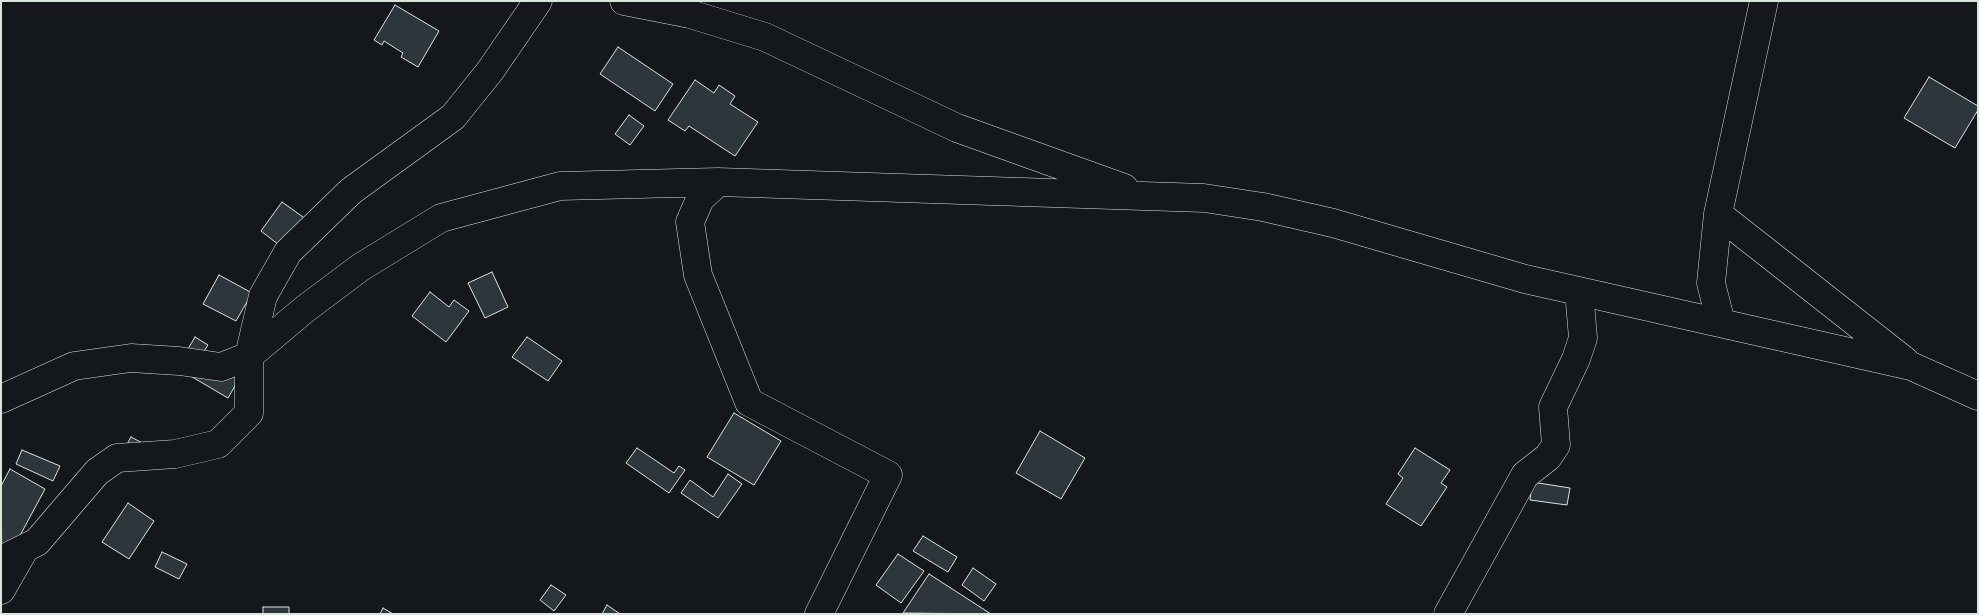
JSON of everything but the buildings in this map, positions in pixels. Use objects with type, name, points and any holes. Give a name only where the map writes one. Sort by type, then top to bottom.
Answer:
[{"type":"street","points":[[1,560],[37,542],[97,472],[117,458],[175,454],[218,444],[249,413],[249,356],[263,296],[288,252],[350,191],[453,117],[490,71],[538,1]]},
{"type":"street","points":[[624,1],[690,14],[765,37],[957,128],[1149,196]]},
{"type":"street","points":[[1721,323],[1711,283],[1718,214],[1764,1]]},
{"type":"street","points":[[718,182],[700,199],[690,222],[698,275],[749,402],[888,475],[819,614]]},
{"type":"street","points":[[1,399],[74,366],[131,358],[180,361],[221,367],[249,356],[305,309],[361,267],[441,218],[560,186],[718,182],[1204,198],[1263,207],[1333,223],[1525,279],[1912,366],[1978,396]]},
{"type":"street","points":[[1718,214],[1912,366]]},
{"type":"street","points":[[1448,614],[1525,475],[1548,457],[1556,445],[1553,407],[1576,359],[1583,338],[1579,291]]},
{"type":"street","points":[[1,590],[25,548]]}]
